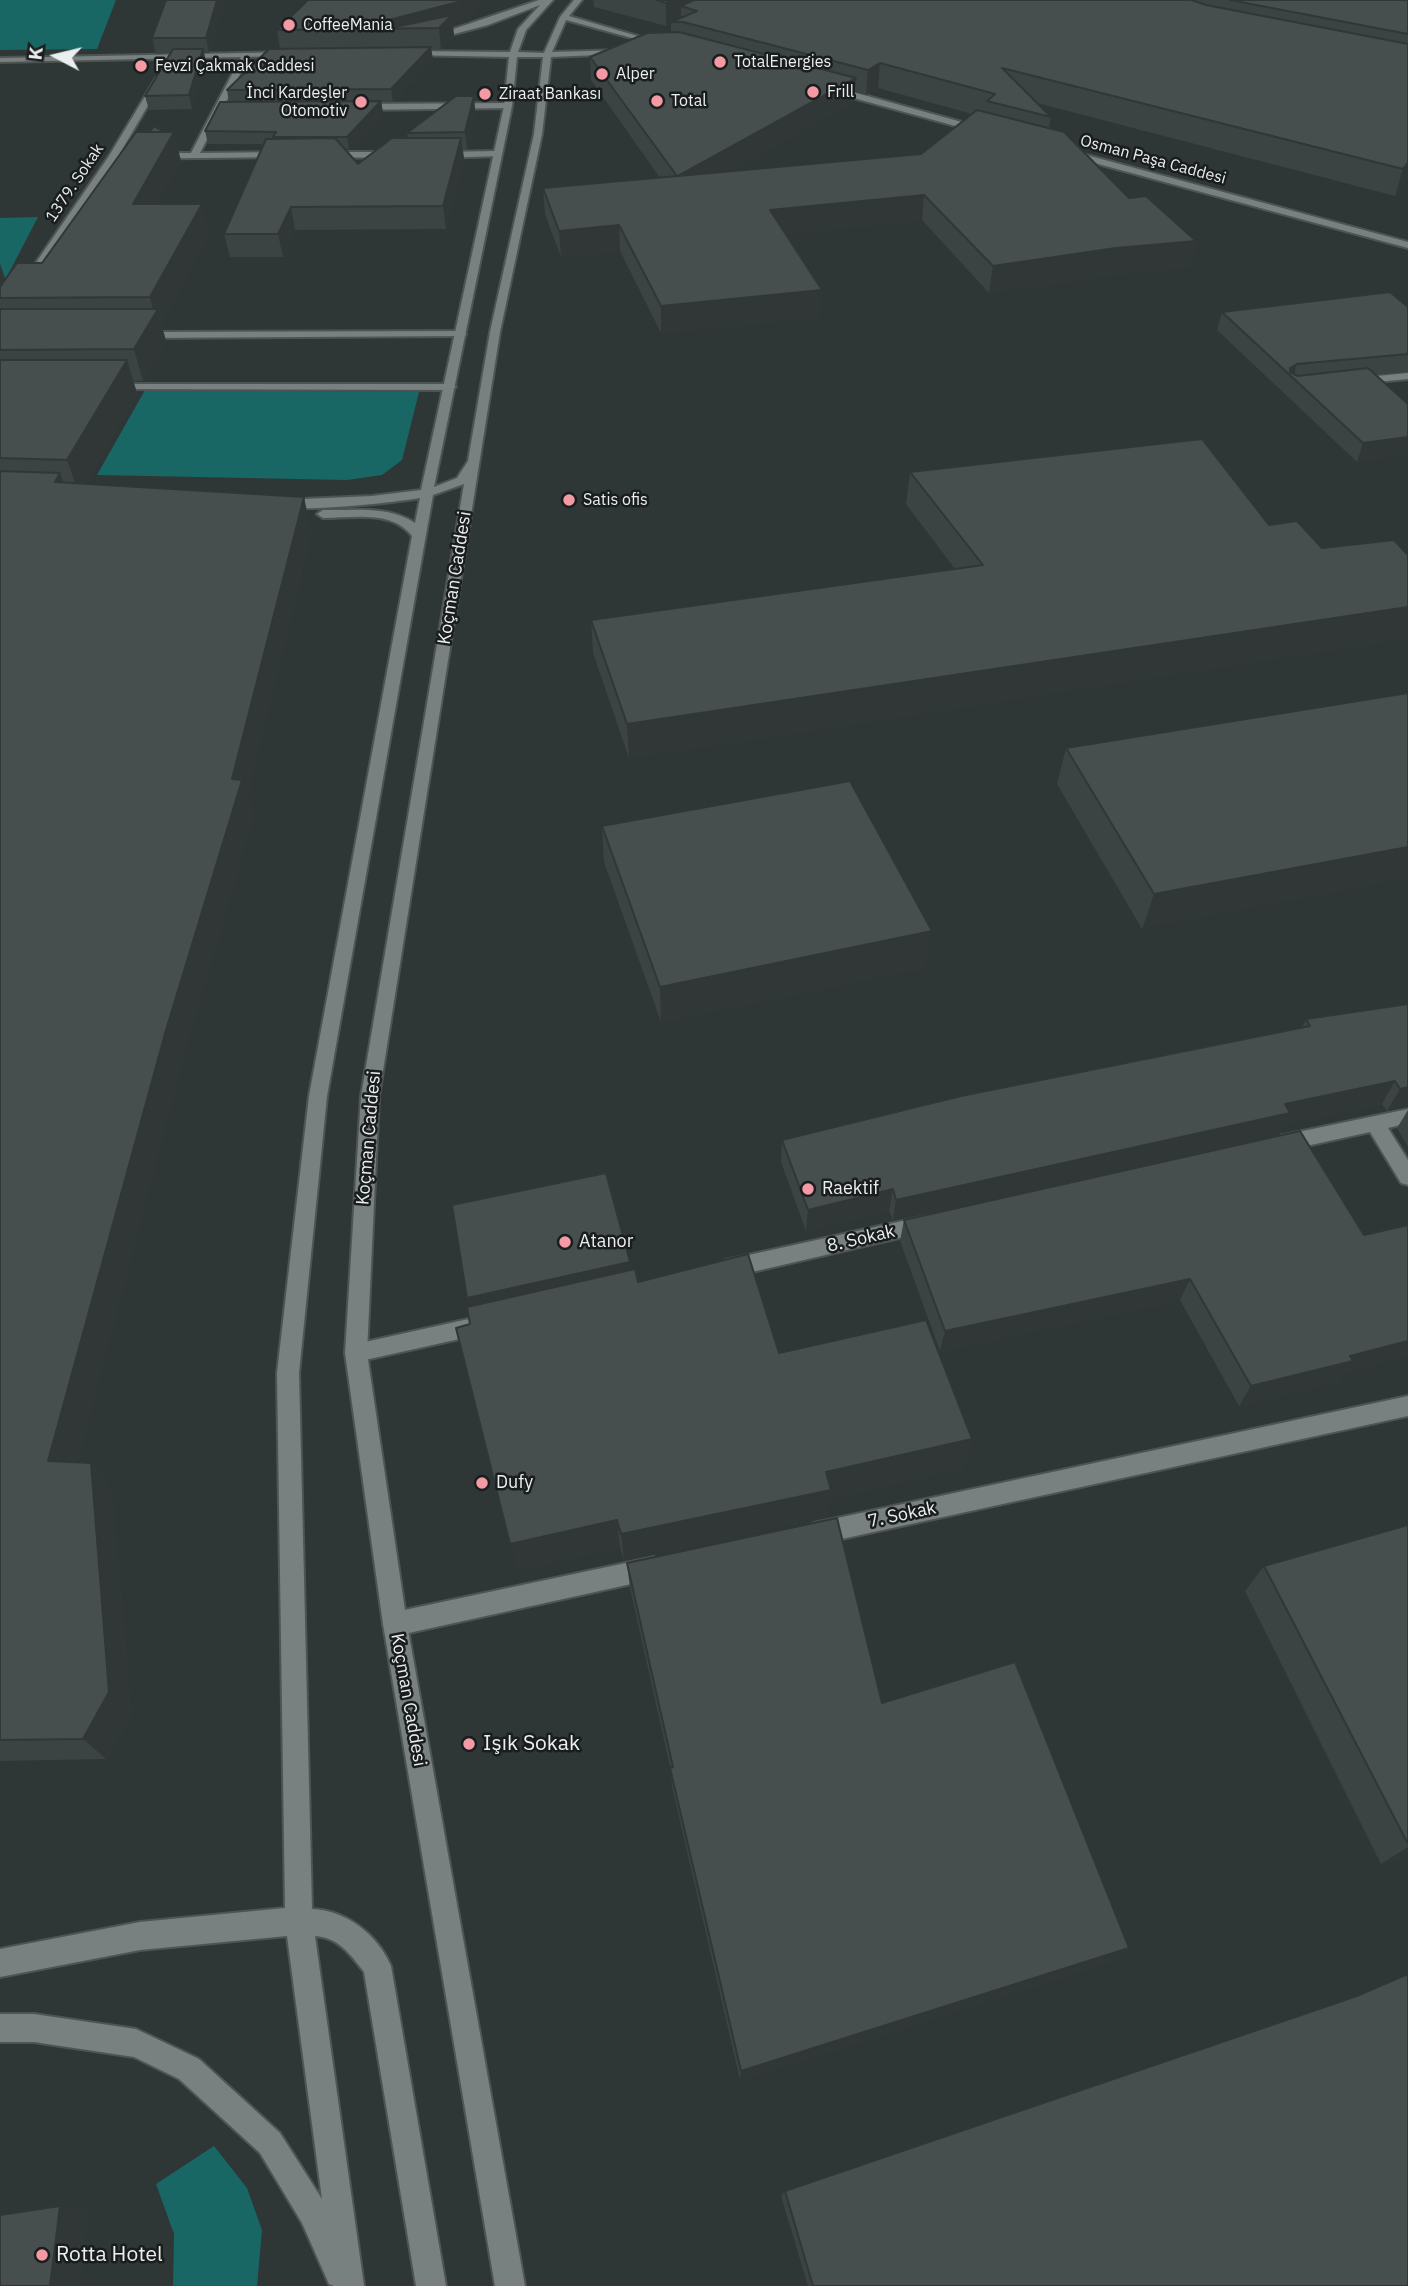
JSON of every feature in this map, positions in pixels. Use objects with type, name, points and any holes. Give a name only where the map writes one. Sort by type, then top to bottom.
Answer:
[{"type":"main road","points":[[422,40],[485,23],[548,0]]},
{"type":"main road","points":[[347,2286],[299,1923],[288,1373],[318,1096],[427,492],[508,106],[514,50],[522,29],[548,0]]},
{"type":"main road","name":"Koçman Caddesi","points":[[510,2286],[395,1624],[356,1353],[370,1096],[495,332],[538,134],[547,55],[564,17],[578,0]]},
{"type":"main road","points":[[564,17],[670,48],[644,51]]},
{"type":"main road","points":[[647,40],[657,36]]},
{"type":"main road","points":[[434,38],[467,38]]},
{"type":"main road","points":[[503,44],[514,50]]},
{"type":"main road","points":[[399,53],[514,50],[547,55],[632,52]]},
{"type":"main road","points":[[0,60],[303,54]]},
{"type":"main road","points":[[194,156],[246,55]]},
{"type":"main road","name":"1379. Sokak","points":[[0,323],[114,156],[172,58]]},
{"type":"main road","points":[[821,87],[993,133]]},
{"type":"main road","points":[[342,108],[508,106]]},
{"type":"main road","points":[[217,109],[231,109]]},
{"type":"main road","name":"Osman Paşa Caddesi","points":[[1059,151],[1408,245]]},
{"type":"main road","points":[[429,155],[498,154]]},
{"type":"main road","points":[[114,156],[291,155]]},
{"type":"main road","points":[[319,155],[402,155]]},
{"type":"main road","points":[[10,281],[29,280]]},
{"type":"main road","points":[[126,335],[461,334]]},
{"type":"main road","points":[[1344,382],[1408,376]]},
{"type":"main road","points":[[95,387],[450,387]]},
{"type":"main road","points":[[419,536],[415,528],[405,521],[386,516],[264,507],[427,492],[450,487],[462,480],[475,457]]},
{"type":"main road","points":[[1265,1147],[1408,1116]]},
{"type":"main road","points":[[1374,1122],[1408,1177]]},
{"type":"main road","name":"8. Sokak","points":[[709,1273],[939,1221]]},
{"type":"main road","points":[[356,1353],[505,1320]]},
{"type":"main road","name":"7. Sokak","points":[[792,1538],[1408,1406]]},
{"type":"main road","points":[[395,1624],[669,1565]]},
{"type":"main road","points":[[0,1963],[140,1936],[299,1923],[327,1923],[355,1939],[377,1966],[431,2286]]},
{"type":"main road","points":[[0,2028],[34,2028],[136,2043],[189,2069],[270,2143],[313,2212],[347,2286]]},
{"type":"shaded area","points":[[0,0],[116,0],[97,49],[0,50]]},
{"type":"shaded area","points":[[38,217],[0,290],[0,218]]},
{"type":"shaded area","points":[[145,390],[419,392],[402,460],[382,475],[347,480],[97,475]]},
{"type":"shaded area","points":[[214,2146],[247,2188],[262,2230],[257,2286],[173,2286],[174,2234],[156,2184]]},
{"type":"building","points":[[166,0],[217,0],[206,38],[152,38]]},
{"type":"building","points":[[308,0],[466,0],[389,20],[387,23],[395,27],[452,15],[439,28],[277,30]]},
{"type":"building","points":[[694,0],[1191,0],[1408,44],[1408,163],[1403,169],[1002,68],[1051,117],[987,101],[995,94],[880,63],[868,70],[683,22],[671,22],[697,11],[681,6]]},
{"type":"building","points":[[1230,0],[1408,0],[1408,34]]},
{"type":"building","points":[[679,32],[856,78],[678,176],[921,154],[977,110],[1064,132],[1129,198],[1146,196],[1196,241],[1116,248],[993,266],[924,195],[770,210],[822,290],[661,306],[619,225],[559,231],[543,188],[677,176],[590,57],[647,33]]},
{"type":"building","points":[[431,47],[391,89],[227,90],[269,49]]},
{"type":"building","points":[[173,49],[203,49],[189,95],[145,96]]},
{"type":"building","points":[[456,96],[474,96],[465,132],[407,133]]},
{"type":"building","points":[[381,101],[347,137],[273,137],[276,132],[205,131],[220,102]]},
{"type":"building","points":[[154,126],[164,132],[149,132]]},
{"type":"building","points":[[136,132],[174,132],[133,204],[202,204],[150,297],[0,298],[0,287],[17,263],[42,263]]},
{"type":"building","points":[[335,138],[358,164],[392,138],[461,138],[443,206],[291,207],[278,234],[224,234],[266,139]]},
{"type":"building","points":[[1390,292],[1408,307],[1408,354],[1297,364],[1290,368],[1290,372],[1298,376],[1368,368],[1408,404],[1408,437],[1363,443],[1222,312]]},
{"type":"building","points":[[0,309],[158,309],[134,349],[0,350]]},
{"type":"building","points":[[0,360],[127,360],[67,460],[0,458]]},
{"type":"building","points":[[1202,439],[1269,525],[1297,521],[1322,548],[1394,540],[1408,555],[1408,607],[627,724],[591,620],[983,565],[910,472]]},
{"type":"building","points":[[0,471],[60,473],[55,482],[304,497],[232,779],[242,780],[166,1030],[48,1461],[91,1463],[109,1692],[83,1739],[0,1740]]},
{"type":"building","points":[[1408,693],[1408,847],[1154,894],[1066,748]]},
{"type":"building","points":[[850,781],[932,931],[660,987],[602,826]]},
{"type":"building","points":[[1408,1004],[1408,1087],[1400,1089],[1395,1081],[1285,1104],[1290,1113],[896,1200],[893,1189],[808,1210],[782,1140],[961,1096],[1310,1026],[1306,1019]]},
{"type":"building","points":[[1300,1131],[1364,1235],[1408,1225],[1408,1341],[1350,1356],[1353,1361],[1251,1386],[1190,1279],[945,1331],[904,1220]]},
{"type":"building","points":[[606,1173],[630,1262],[467,1298],[452,1205]]},
{"type":"building","points":[[748,1254],[779,1353],[926,1320],[972,1439],[826,1472],[831,1490],[621,1534],[617,1520],[510,1544],[456,1328],[470,1324],[467,1307],[635,1269],[638,1282]]},
{"type":"building","points":[[837,1518],[882,1703],[1015,1662],[1129,1948],[741,2071],[670,1768],[673,1767],[627,1563]]},
{"type":"building","points":[[1408,1525],[1408,1844],[1264,1566]]},
{"type":"building","points":[[1408,1974],[1408,2286],[813,2286],[785,2191],[1357,1996]]},
{"type":"building","name":"Rotta Hotel","points":[[60,2206],[50,2286],[0,2286],[0,2215]]},
{"type":"place","name":"CoffeeMania","points":[[289,25]]},
{"type":"place","name":"TotalEnergies","points":[[720,62]]},
{"type":"place","name":"Fevzi Çakmak Caddesi","points":[[141,66]]},
{"type":"place","name":"Alper","points":[[602,74]]},
{"type":"place","name":"Frill","points":[[813,92]]},
{"type":"place","name":"Ziraat Bankası","points":[[485,94]]},
{"type":"place","name":"Total","points":[[657,101]]},
{"type":"place","name":"İnci Kardeşler Otomotiv","points":[[361,102]]},
{"type":"place","name":"Satis ofis","points":[[569,500]]},
{"type":"place","name":"Raektif","points":[[808,1189]]},
{"type":"place","name":"Atanor","points":[[565,1242]]},
{"type":"place","name":"Dufy","points":[[482,1483]]},
{"type":"place","name":"Işık Sokak","points":[[469,1744]]},
{"type":"place","name":"Rotta Hotel","points":[[42,2255]]}]
